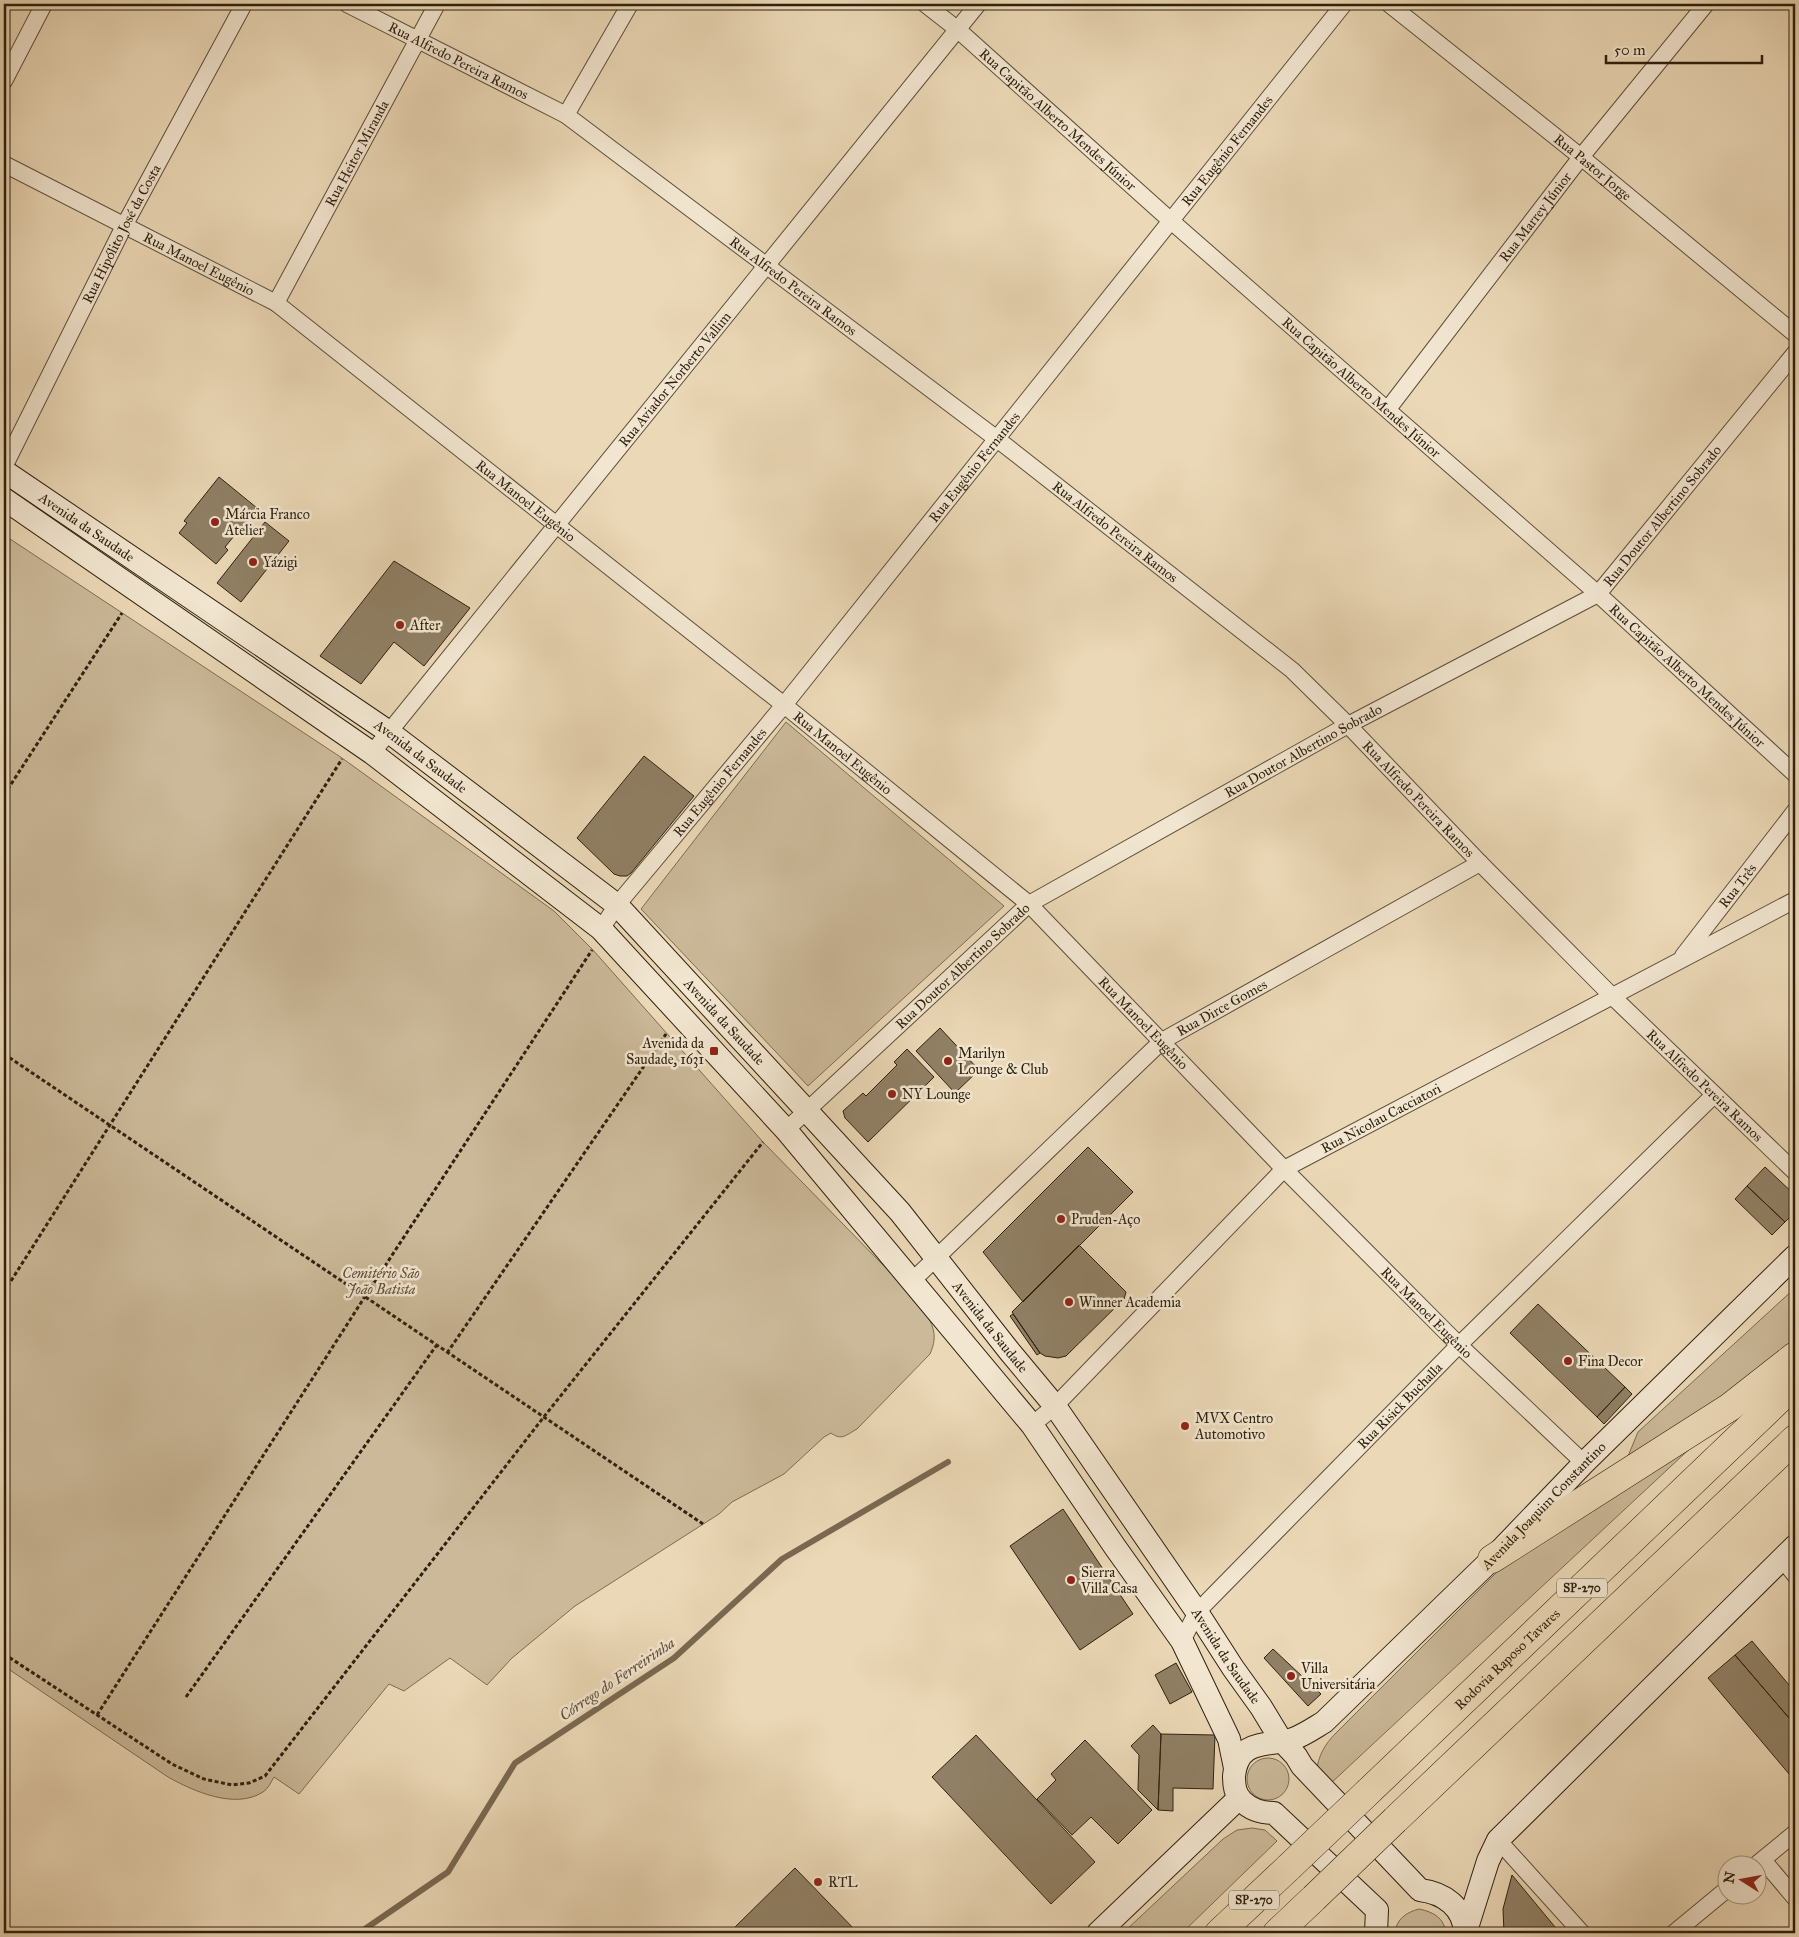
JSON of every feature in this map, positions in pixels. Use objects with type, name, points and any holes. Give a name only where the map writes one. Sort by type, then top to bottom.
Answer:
[{"type":"highway","points":[[1492,1559],[1730,1407],[1795,1356]]},
{"type":"highway","name":"Rodovia Raposo Tavares","points":[[1219,1933],[1795,1384]]},
{"type":"highway","name":"SP-270","points":[[1277,1933],[1795,1439]]},
{"type":"street","points":[[4,81],[44,4]]},
{"type":"street","name":"Rua Hipólito José da Costa","points":[[4,467],[124,226],[244,4]]},
{"type":"street","name":"Rua Alfredo Pereira Ramos","points":[[347,4],[566,115],[997,439],[1292,670],[1612,996],[1795,1172]]},
{"type":"street","name":"Rua Heitor Miranda","points":[[276,303],[437,4]]},
{"type":"street","points":[[566,115],[630,4]]},
{"type":"street","name":"Rua Capitão Alberto Mendes Júnior","points":[[925,4],[957,29],[1170,220],[1598,594],[1795,774]]},
{"type":"street","name":"Rua Aviador Norberto Vallim","points":[[372,753],[978,4]]},
{"type":"street","name":"Rua Eugênio Fernandes","points":[[601,929],[617,905],[784,705],[1344,4]]},
{"type":"street","name":"Rua Pastor Jorge","points":[[1389,4],[1581,158],[1795,334]]},
{"type":"street","name":"Rua Marrey Júnior","points":[[1388,409],[1581,158],[1706,4]]},
{"type":"street","name":"Rua Manoel Eugênio","points":[[4,164],[276,303],[784,705],[1029,904],[1284,1169],[1459,1345],[1584,1463]]},
{"type":"street","name":"Rua Doutor Albertino Sobrado","points":[[786,1130],[1029,904],[1348,725],[1598,594],[1795,353]]},
{"type":"street","name":"Avenida da Saudade","points":[[4,471],[389,732],[617,905],[900,1212],[1055,1406],[1197,1612],[1233,1668],[1262,1707],[1281,1740],[1296,1756],[1302,1766],[1420,1890],[1433,1891],[1446,1897],[1456,1906],[1463,1918],[1466,1932]]},
{"type":"street","name":"Avenida da Saudade","points":[[4,499],[372,753],[601,929],[786,1130],[1032,1425],[1182,1641],[1228,1739],[1235,1768],[1234,1784],[1239,1798]]},
{"type":"street","name":"Rua Três","points":[[1680,960],[1795,811]]},
{"type":"street","name":"Rua Dirce Gomes","points":[[912,1281],[1162,1041],[1480,863]]},
{"type":"street","name":"Rua Nicolau Cacciatori","points":[[1032,1425],[1055,1406],[1284,1169],[1795,900]]},
{"type":"street","name":"Rua Risick Buchalla","points":[[1182,1641],[1197,1612],[1459,1345],[1714,1095]]},
{"type":"street","name":"Avenida Joaquim Constantino","points":[[1235,1768],[1242,1754],[1252,1747],[1263,1743],[1292,1739],[1324,1722],[1492,1559],[1584,1463],[1795,1256]]},
{"type":"street","points":[[1115,1547],[1136,1523]]},
{"type":"street","points":[[1466,1932],[1488,1861],[1498,1840],[1791,1560]]},
{"type":"street","points":[[1098,1933],[1239,1798],[1254,1810],[1274,1813],[1378,1910],[1376,1933]]},
{"type":"street","points":[[1766,1858],[1795,1833]]},
{"type":"street","points":[[1498,1840],[1582,1933]]},
{"type":"street","points":[[1766,1869],[1795,1898]]},
{"type":"street","points":[[1674,1933],[1716,1898]]},
{"type":"path","points":[[4,795],[122,613]]},
{"type":"path","points":[[4,1292],[342,758]]},
{"type":"path","points":[[96,1715],[364,1298],[593,950]]},
{"type":"path","points":[[447,1353],[666,1034]]},
{"type":"path","points":[[4,1054],[364,1298],[703,1524]]},
{"type":"path","points":[[4,1654],[172,1764],[204,1780],[232,1785],[249,1783],[265,1776],[543,1418],[764,1142]]},
{"type":"path","points":[[186,1697],[436,1346]]},
{"type":"green space","name":"Cemitério São João Batista","points":[[4,535],[342,758],[554,911],[593,950],[763,1142],[923,1306],[932,1324],[934,1340],[930,1354],[857,1429],[841,1437],[831,1433],[824,1437],[784,1474],[732,1502],[719,1514],[575,1606],[512,1658],[487,1685],[450,1658],[404,1691],[389,1684],[299,1794],[274,1777],[263,1792],[252,1797],[240,1799],[227,1799],[189,1788],[168,1777],[4,1666]]},
{"type":"green space","points":[[786,722],[1004,906],[808,1086],[641,909]]},
{"type":"green space","points":[[1795,1288],[1795,1339],[1722,1397],[1626,1461],[1638,1432]]},
{"type":"green space","points":[[1712,1428],[1329,1785],[1316,1772],[1325,1746],[1332,1737],[1501,1568]]},
{"type":"green space","points":[[1264,1758],[1272,1758],[1283,1764],[1289,1779],[1283,1794],[1272,1800],[1264,1800],[1253,1794],[1247,1783],[1247,1775],[1253,1764]]},
{"type":"green space","points":[[1252,1828],[1265,1830],[1277,1841],[1182,1933],[1123,1933],[1223,1839],[1237,1830]]},
{"type":"green space","points":[[1419,1909],[1437,1916],[1443,1923],[1446,1933],[1395,1933],[1397,1924],[1403,1917]]},
{"type":"building","name":"Márcia Franco Atelier","points":[[219,477],[257,508],[225,547],[228,550],[216,564],[179,533],[187,523],[184,521]]},
{"type":"building","name":"Yázigi","points":[[265,522],[289,541],[241,602],[217,583]]},
{"type":"building","name":"After","points":[[394,561],[470,608],[424,666],[394,642],[361,684],[320,656]]},
{"type":"building","points":[[644,756],[694,796],[631,873],[627,876],[620,876],[614,874],[577,838]]},
{"type":"building","name":"Marilyn Lounge & Club","points":[[940,1028],[979,1070],[955,1093],[916,1051]]},
{"type":"building","name":"NY Lounge","points":[[907,1049],[934,1077],[868,1142],[845,1118],[843,1111],[863,1093],[866,1096],[897,1065],[894,1062]]},
{"type":"building","name":"Pruden-Aço","points":[[1088,1147],[1133,1192],[1023,1302],[983,1252]]},
{"type":"building","points":[[1765,1167],[1795,1195],[1795,1212],[1785,1222],[1747,1186]]},
{"type":"building","points":[[1747,1186],[1785,1222],[1772,1235],[1735,1199]]},
{"type":"building","points":[[1079,1245],[1126,1292],[1124,1299],[1066,1356],[1058,1358],[1045,1356],[1040,1353],[1012,1312]]},
{"type":"building","name":"Fina Decor","points":[[1538,1304],[1625,1387],[1597,1417],[1510,1333]]},
{"type":"building","points":[[1013,1314],[1040,1353],[1037,1355],[1010,1316]]},
{"type":"building","points":[[1625,1387],[1632,1394],[1604,1424],[1597,1417]]},
{"type":"building","name":"Sierra Villa Casa","points":[[1063,1509],[1133,1614],[1080,1650],[1010,1546]]},
{"type":"building","points":[[1752,1641],[1795,1692],[1795,1725],[1735,1655]]},
{"type":"building","name":"Villa Universitária","points":[[1273,1649],[1321,1694],[1308,1706],[1264,1658]]},
{"type":"building","points":[[1735,1655],[1795,1725],[1795,1781],[1708,1678]]},
{"type":"building","points":[[1176,1663],[1192,1692],[1170,1704],[1155,1675]]},
{"type":"building","points":[[1153,1725],[1161,1734],[1158,1810],[1138,1790],[1139,1755],[1131,1746]]},
{"type":"building","points":[[1161,1734],[1215,1735],[1213,1789],[1173,1788],[1173,1811],[1158,1810]]},
{"type":"building","points":[[976,1735],[1095,1862],[1051,1904],[932,1777]]},
{"type":"building","points":[[1085,1740],[1152,1810],[1118,1844],[1091,1817],[1072,1835],[1037,1799],[1056,1780],[1051,1774]]},
{"type":"building","points":[[795,1868],[858,1933],[739,1933],[734,1928]]},
{"type":"building","points":[[1512,1875],[1560,1933],[1504,1933],[1503,1909]]},
{"type":"waterway","name":"Córrego do Ferreirinha","points":[[359,1933],[448,1872],[515,1763],[674,1658],[782,1559],[948,1462]]},
{"type":"place","name":"Márcia Franco Atelier","points":[[215,522]]},
{"type":"place","name":"Yázigi","points":[[253,562]]},
{"type":"place","name":"After","points":[[400,625]]},
{"type":"place","name":"Avenida da Saudade, 1631","points":[[714,1051]]},
{"type":"place","name":"Marilyn Lounge & Club","points":[[948,1061]]},
{"type":"place","name":"NY Lounge","points":[[892,1094]]},
{"type":"place","name":"Pruden-Aço","points":[[1061,1219]]},
{"type":"place","name":"Winner Academia","points":[[1069,1302]]},
{"type":"place","name":"Fina Decor","points":[[1568,1361]]},
{"type":"place","name":"MVX Centro Automotivo","points":[[1185,1426]]},
{"type":"place","name":"Sierra Villa Casa","points":[[1071,1580]]},
{"type":"place","name":"Villa Universitária","points":[[1291,1676]]},
{"type":"place","name":"RTL","points":[[818,1882]]}]
